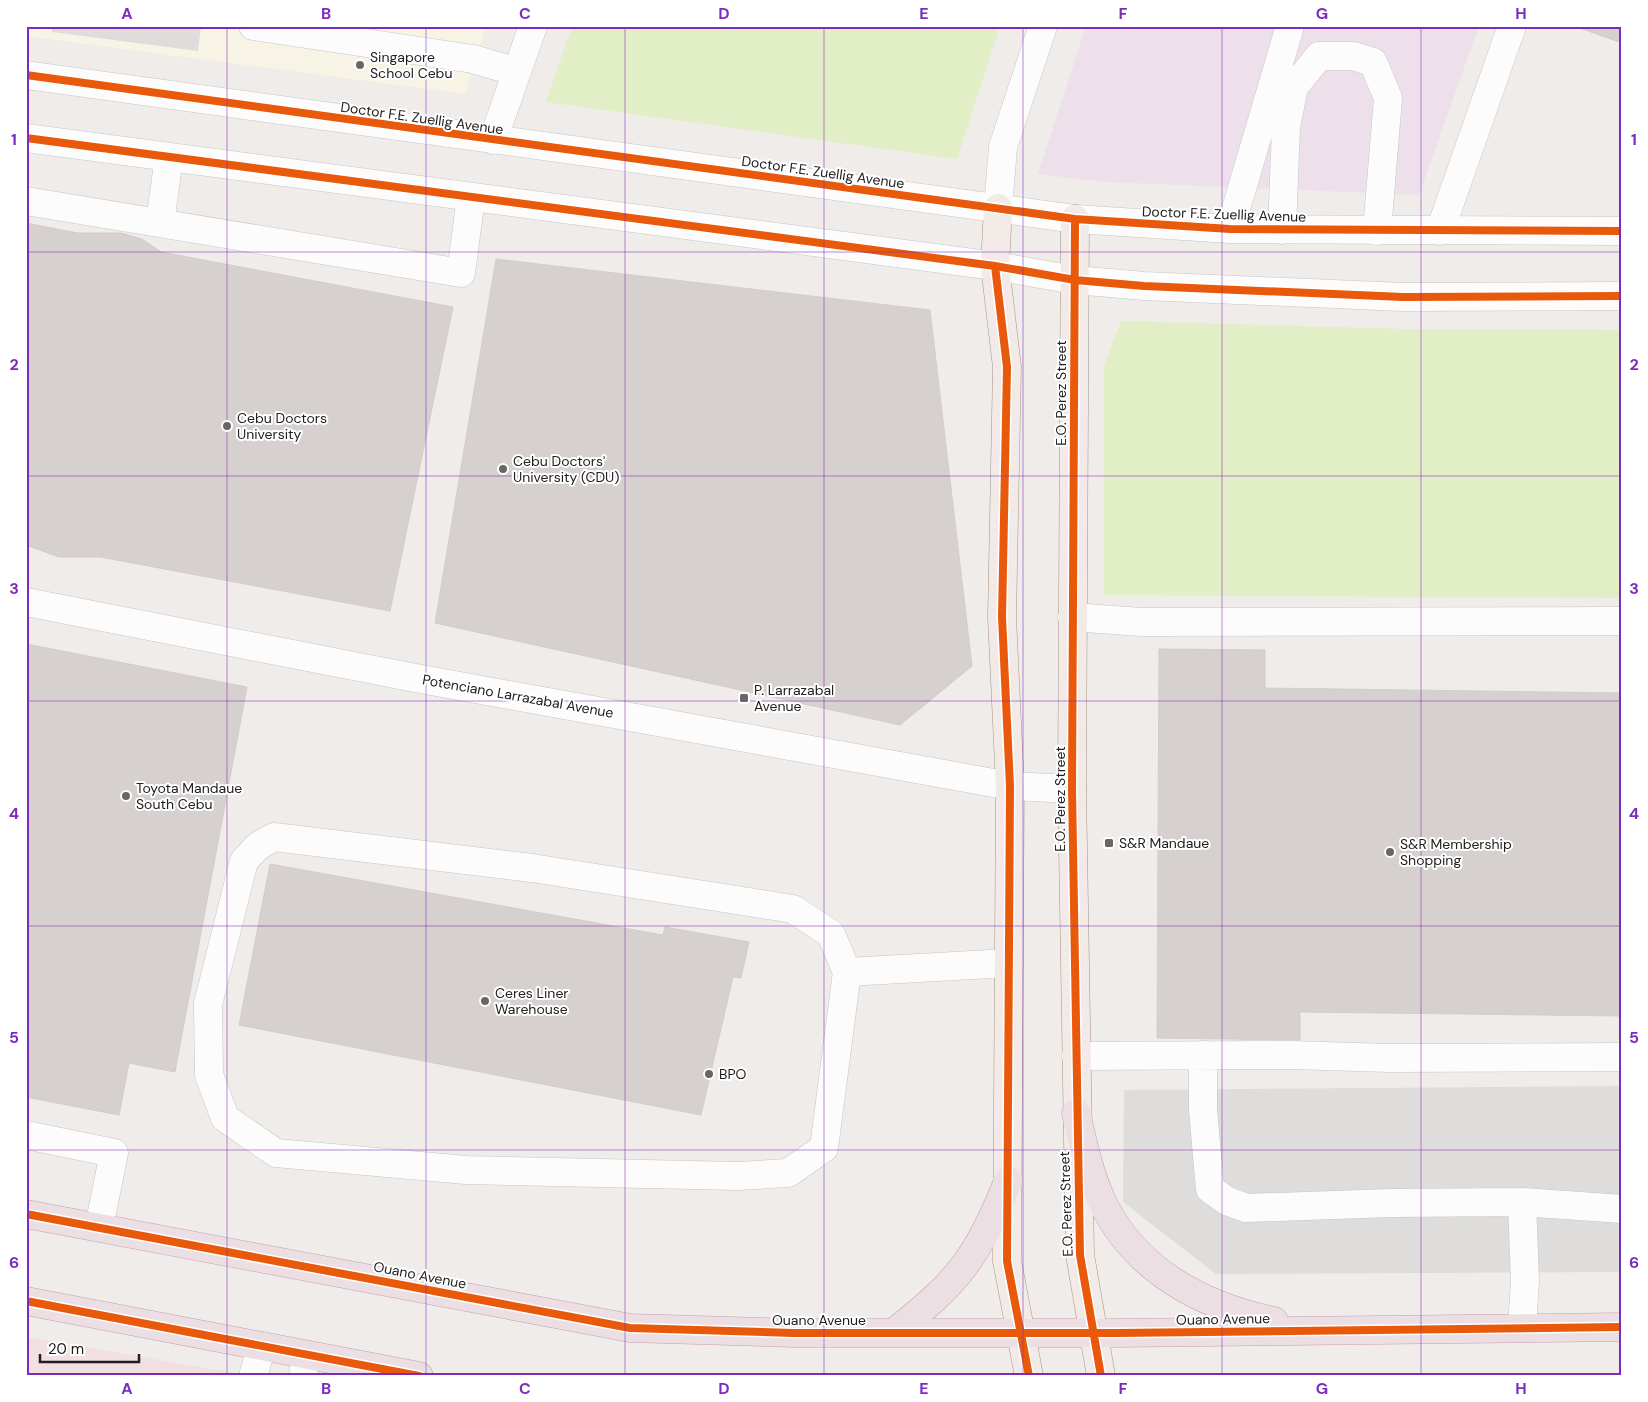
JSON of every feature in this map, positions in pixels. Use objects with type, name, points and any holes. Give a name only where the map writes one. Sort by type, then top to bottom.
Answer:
[{"type":"highway","points":[[1076,1113],[1086,1157],[1102,1202],[1128,1243],[1156,1270],[1190,1292],[1228,1309],[1250,1316],[1322,1331]]},
{"type":"highway","points":[[893,1333],[937,1298],[964,1269],[985,1237],[1008,1181]]},
{"type":"highway","name":"Ouano Avenue","points":[[26,1214],[630,1328],[793,1333],[893,1333],[1322,1331],[1622,1327]]},
{"type":"highway","points":[[26,1301],[262,1346],[304,1365],[406,1375]]},
{"type":"main road","points":[[998,208],[994,266],[1007,367],[1002,617],[1010,786],[1007,1261],[1029,1376]]},
{"type":"main road","name":"E.O. Perez Street","points":[[1075,219],[1072,789],[1076,1113],[1080,1255],[1101,1376]]},
{"type":"street","points":[[254,26],[473,59],[517,72]]},
{"type":"street","points":[[492,140],[533,26]]},
{"type":"street","points":[[998,208],[1003,147],[1043,26]]},
{"type":"street","points":[[1230,229],[1290,26]]},
{"type":"street","points":[[1440,231],[1512,26]]},
{"type":"street","points":[[1282,230],[1286,127],[1294,87],[1319,56],[1353,56],[1373,62],[1388,98],[1377,231]]},
{"type":"street","name":"Doctor F.E. Zuellig Avenue","points":[[26,75],[1075,219],[1230,229],[1622,231]]},
{"type":"street","points":[[26,138],[994,266],[1075,280],[1144,286],[1404,297],[1622,296]]},
{"type":"street","points":[[160,223],[169,157]]},
{"type":"street","points":[[26,201],[461,273],[471,197]]},
{"type":"street","name":"Potenciano Larrazabal Avenue","points":[[26,602],[410,677],[1010,786],[1072,789]]},
{"type":"street","points":[[1072,617],[1141,622],[1622,621]]},
{"type":"street","points":[[274,837],[532,868],[793,909],[832,934],[847,972],[824,1148],[788,1173],[738,1176],[466,1170],[276,1153],[225,1118],[209,1075],[208,1004],[244,861],[258,846],[274,837]]},
{"type":"street","points":[[847,972],[1009,963]]},
{"type":"street","points":[[1203,1055],[1203,1109],[1210,1189],[1227,1201],[1246,1208],[1391,1203],[1522,1202],[1622,1209]]},
{"type":"street","points":[[1076,1056],[1622,1057]]},
{"type":"street","points":[[26,1135],[114,1153],[99,1227]]},
{"type":"street","points":[[1522,1202],[1525,1281],[1522,1328]]},
{"type":"street","points":[[253,1376],[262,1346]]},
{"type":"shaded area","name":"Singapore School Cebu","points":[[26,26],[486,26],[465,94],[26,36]]},
{"type":"shaded area","points":[[53,26],[201,26],[198,51],[52,32]]},
{"type":"shaded area","points":[[1086,26],[1479,26],[1419,195],[1106,182],[1038,174]]},
{"type":"shaded area","points":[[1622,1086],[1622,1272],[1216,1274],[1123,1202],[1124,1090]]},
{"type":"shaded area","points":[[26,1337],[252,1376],[26,1376]]},
{"type":"green space","points":[[572,26],[1000,26],[957,159],[546,102]]},
{"type":"green space","points":[[1121,321],[1406,329],[1622,330],[1622,598],[1104,595],[1104,366]]},
{"type":"building","points":[[1574,26],[1622,26],[1622,43]]},
{"type":"building","name":"Cebu Doctors University","points":[[26,223],[77,233],[121,233],[142,239],[161,252],[453,307],[390,611],[100,557],[59,557],[26,545]]},
{"type":"building","points":[[496,259],[930,310],[972,666],[900,725],[435,623]]},
{"type":"building","name":"Toyota Mandaue South Cebu","points":[[26,644],[247,687],[175,1072],[129,1063],[119,1115],[26,1097]]},
{"type":"building","name":"S&R Membership Shopping","points":[[1159,649],[1265,650],[1265,688],[1622,693],[1622,1016],[1300,1012],[1300,1040],[1157,1038]]},
{"type":"building","name":"Ceres Liner Warehouse","points":[[270,864],[663,935],[665,927],[749,942],[741,978],[733,977],[701,1115],[239,1025]]},
{"type":"cycle path","points":[[26,75],[1075,219],[1230,229],[1622,231]]},
{"type":"cycle path","points":[[26,138],[995,266],[1075,280],[1144,286],[1403,297],[1622,296]]},
{"type":"cycle path","points":[[1075,219],[1072,789],[1080,1255],[1101,1376]]},
{"type":"cycle path","points":[[995,266],[1007,367],[1002,617],[1010,786],[1007,1261],[1029,1376]]},
{"type":"cycle path","points":[[26,1214],[630,1328],[793,1333],[1117,1333],[1622,1327]]},
{"type":"cycle path","points":[[26,1301],[419,1376]]},
{"type":"place","name":"Singapore School Cebu","points":[[360,65]]},
{"type":"place","name":"Cebu Doctors University","points":[[227,426]]},
{"type":"place","name":"Cebu Doctors' University (CDU)","points":[[503,469]]},
{"type":"place","name":"P. Larrazabal Avenue","points":[[744,698]]},
{"type":"place","name":"Toyota Mandaue South Cebu","points":[[126,796]]},
{"type":"place","name":"S&R Mandaue","points":[[1109,843]]},
{"type":"place","name":"S&R Membership Shopping","points":[[1390,852]]},
{"type":"place","name":"Ceres Liner Warehouse","points":[[485,1001]]},
{"type":"place","name":"BPO","points":[[709,1074]]}]
